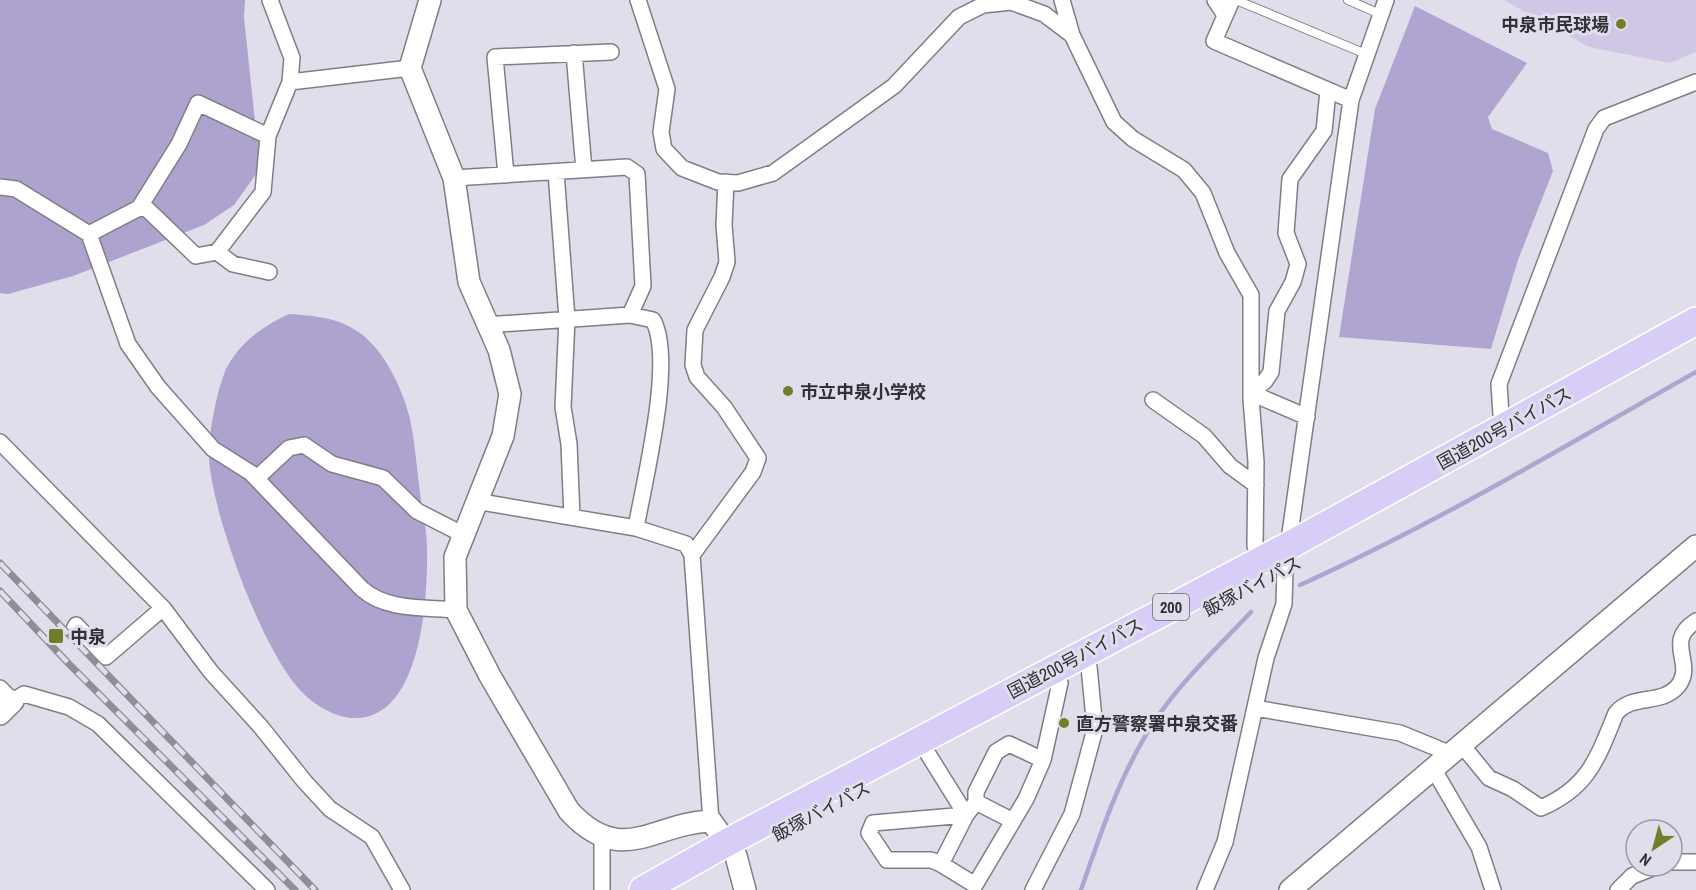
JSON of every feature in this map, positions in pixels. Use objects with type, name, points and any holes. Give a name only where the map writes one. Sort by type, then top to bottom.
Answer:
[{"type":"highway","name":"国道200号バイパス","points":[[644,890],[732,849],[1287,557],[1502,430],[1696,321]]},
{"type":"highway","name":"飯塚バイパス","points":[[676,890],[732,849],[928,754],[1287,557],[1696,341]]},
{"type":"street","points":[[139,208],[147,209],[196,256],[217,252],[262,192],[268,136],[290,82],[292,58],[270,0]]},
{"type":"street","points":[[430,0],[410,68],[454,178],[469,282],[485,325],[499,350],[510,394],[503,436],[455,557],[456,610],[490,676],[568,811],[579,822],[602,836],[639,840],[700,821],[711,821]]},
{"type":"street","points":[[638,0],[667,89],[661,132],[664,149],[682,168],[709,179],[738,183],[773,173],[894,86],[959,16],[983,5],[1011,2],[1044,15],[1072,35]]},
{"type":"street","points":[[1062,0],[1072,35],[1114,122],[1133,139],[1184,170],[1203,193],[1227,253],[1251,295],[1251,393],[1256,485],[1256,546]]},
{"type":"street","points":[[1215,0],[1225,15]]},
{"type":"street","points":[[1234,0],[1214,41],[1351,100]]},
{"type":"street","points":[[1205,890],[1225,842],[1266,658],[1284,604],[1287,557],[1351,100],[1383,7]]},
{"type":"street","points":[[506,175],[495,57],[611,52]]},
{"type":"street","points":[[574,53],[584,170]]},
{"type":"street","points":[[290,82],[410,68]]},
{"type":"street","points":[[1502,430],[1499,384],[1596,129],[1604,118],[1696,82]]},
{"type":"street","points":[[1251,393],[1265,381],[1271,372],[1277,311],[1293,282],[1298,264],[1286,233],[1290,179],[1324,132],[1328,91]]},
{"type":"street","points":[[89,234],[139,208],[179,144],[198,103],[268,136]]},
{"type":"street","points":[[454,178],[627,167],[637,174],[644,286],[630,315]]},
{"type":"street","points":[[556,172],[567,319],[563,406],[569,444],[572,517]]},
{"type":"street","points":[[693,555],[753,472],[758,458],[724,407],[697,377],[693,365],[695,330],[722,277],[727,262],[724,225],[726,182]]},
{"type":"street","points":[[0,187],[16,189],[89,234],[128,344],[158,387],[213,449],[256,478],[374,600],[396,605],[456,610]]},
{"type":"street","points":[[217,252],[233,264],[269,272]]},
{"type":"street","points":[[485,325],[630,315],[653,320],[658,330],[661,380],[636,528]]},
{"type":"street","points":[[1251,393],[1307,417]]},
{"type":"street","points":[[1153,400],[1204,436],[1230,466],[1256,485]]},
{"type":"street","points":[[0,442],[163,609],[211,672],[261,727],[304,783],[330,809],[372,837],[402,890]]},
{"type":"street","points":[[256,478],[290,448],[304,445],[332,464],[383,478],[417,511],[464,535]]},
{"type":"street","points":[[476,501],[636,528],[686,544],[693,555],[711,821],[732,849],[745,890]]},
{"type":"street","points":[[1290,890],[1696,546]]},
{"type":"street","points":[[74,628],[76,626],[106,657],[163,609]]},
{"type":"street","points":[[1256,708],[1400,733],[1456,749],[1489,778],[1513,789],[1541,808],[1559,800],[1583,782],[1602,747],[1616,713],[1623,705],[1634,701],[1664,698],[1680,685],[1686,668],[1681,636],[1685,628],[1696,621]]},
{"type":"street","points":[[1033,890],[1072,814],[1095,729],[1089,667]]},
{"type":"street","points":[[966,815],[873,823],[869,833],[887,860],[931,860],[975,885],[1026,799],[1042,760],[1060,683]]},
{"type":"street","points":[[4,701],[24,694],[87,716],[267,890]]},
{"type":"street","points":[[941,864],[966,815],[976,802],[976,792],[996,752],[1009,744],[1042,760]]},
{"type":"street","points":[[928,754],[966,815]]},
{"type":"street","points":[[1434,770],[1479,848],[1493,890]]},
{"type":"street","points":[[976,802],[1013,821]]},
{"type":"street","points":[[602,836],[602,890]]},
{"type":"street","points":[[1618,890],[1630,878]]},
{"type":"lane","points":[[1234,0],[1366,54]]},
{"type":"lane","points":[[1348,0],[1383,7]]},
{"type":"shaded area","points":[[0,0],[245,0],[244,18],[255,121],[263,150],[262,166],[234,205],[204,225],[73,276],[8,294],[0,293]]},
{"type":"shaded area","name":"中泉市民球場","points":[[1504,0],[1696,0],[1696,52],[1670,63],[1589,47]]},
{"type":"shaded area","points":[[1415,6],[1527,63],[1488,117],[1492,129],[1548,153],[1553,171],[1518,260],[1491,349],[1339,337],[1375,109]]},
{"type":"shaded area","points":[[289,314],[335,320],[352,328],[369,341],[385,360],[398,384],[412,428],[427,541],[426,595],[417,651],[408,676],[395,698],[378,712],[356,718],[335,714],[308,698],[288,674],[272,648],[242,582],[219,513],[212,483],[209,458],[210,437],[216,400],[226,369],[238,351],[253,336]]},
{"type":"waterway","points":[[1300,585],[1451,510],[1696,372]]},
{"type":"waterway","points":[[1081,890],[1121,783],[1154,722],[1187,679],[1251,612]]},
{"type":"railway","points":[[0,563],[315,890]]},
{"type":"railway","points":[[0,591],[68,663],[295,890]]},
{"type":"place","name":"中泉市民球場","points":[[1621,24]]},
{"type":"place","name":"市立中泉小学校","points":[[788,391]]},
{"type":"place","name":"中泉","points":[[56,636]]},
{"type":"place","name":"直方警察署中泉交番","points":[[1064,723]]}]
